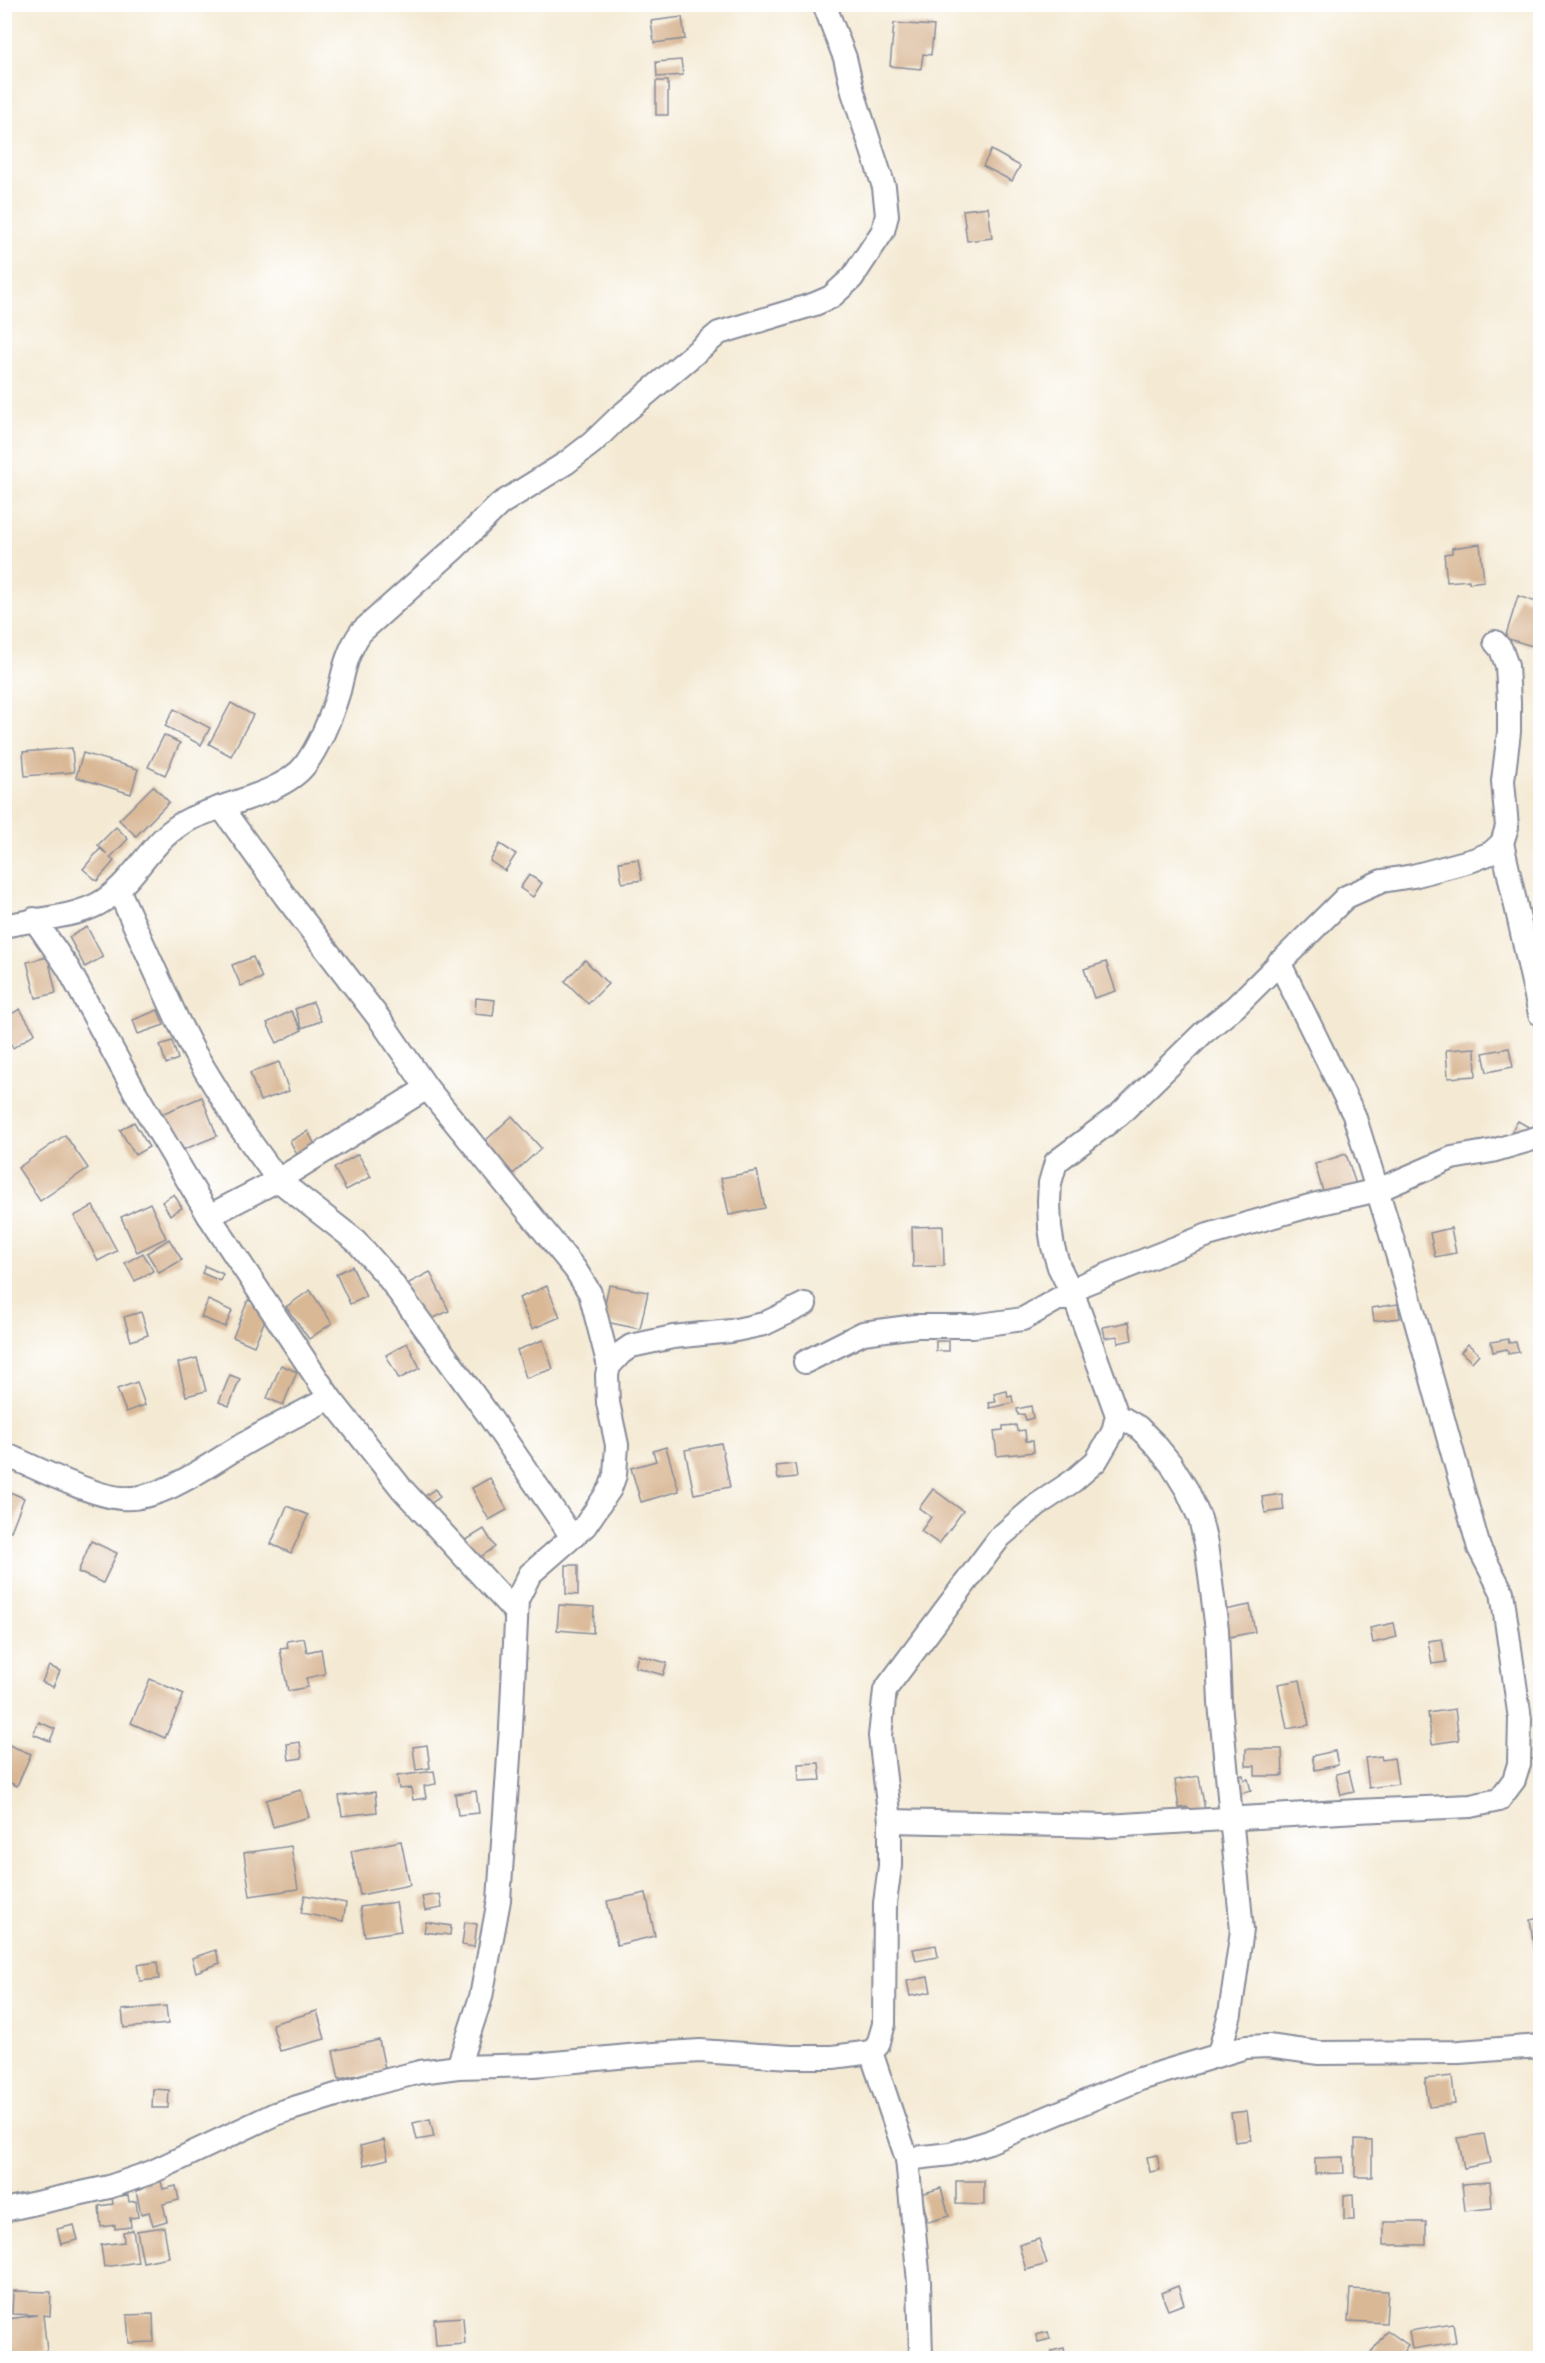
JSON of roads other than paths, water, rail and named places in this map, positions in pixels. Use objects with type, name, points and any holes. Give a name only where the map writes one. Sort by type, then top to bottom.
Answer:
[{"type":"street","points":[[4,926],[75,912],[96,905],[119,891],[158,842],[174,828],[190,819],[287,781],[303,768],[327,726],[351,645],[361,632],[455,548],[500,504],[566,463],[592,443],[626,411],[719,333],[815,304],[831,297],[852,278],[883,231],[887,215],[886,205],[884,187],[853,92],[845,58],[824,4]]},
{"type":"street","points":[[4,2210],[99,2189],[152,2172],[275,2114],[368,2085],[420,2072],[458,2067],[534,2065],[700,2051],[791,2057],[833,2057],[871,2052],[878,2045],[884,2024],[884,1922],[890,1866],[890,1821],[880,1736],[885,1690],[1000,1537],[1096,1461],[1113,1432],[1117,1414],[1075,1299],[1059,1267],[1050,1228],[1050,1183],[1056,1162],[1120,1114],[1188,1047],[1236,1006],[1346,897],[1382,881],[1413,876],[1491,854],[1502,843],[1507,827],[1503,782],[1509,732],[1509,702],[1507,666],[1501,649],[1495,642]]},
{"type":"street","points":[[221,807],[285,896],[381,1021],[427,1088],[575,1269],[590,1293],[609,1366],[607,1396],[616,1445],[615,1475],[600,1506],[585,1526],[530,1574],[517,1600],[499,1900],[481,1997],[458,2067]]},
{"type":"street","points":[[1502,843],[1540,1014]]},
{"type":"street","points":[[119,891],[149,960],[194,1052],[239,1126],[278,1180],[356,1241],[387,1276],[487,1413],[572,1537]]},
{"type":"street","points":[[34,920],[68,968],[134,1089],[209,1216],[330,1398],[402,1489],[516,1613]]},
{"type":"street","points":[[890,1821],[1107,1826],[1488,1804],[1499,1800],[1507,1791],[1519,1764],[1520,1719],[1502,1592],[1479,1548],[1378,1190],[1354,1115],[1279,962]]},
{"type":"street","points":[[209,1216],[278,1180],[427,1088]]},
{"type":"street","points":[[1075,1299],[1076,1291],[1083,1284],[1197,1239],[1313,1205],[1378,1190],[1452,1158],[1492,1151],[1540,1137]]},
{"type":"street","points":[[805,1362],[863,1334],[916,1326],[973,1326],[1023,1319],[1058,1299],[1075,1299]]},
{"type":"street","points":[[609,1366],[631,1346],[673,1337],[731,1331],[764,1324],[805,1304]]},
{"type":"street","points":[[4,1455],[109,1496],[138,1497],[153,1494],[183,1480],[263,1433],[330,1398]]},
{"type":"street","points":[[1117,1414],[1138,1427],[1154,1443],[1187,1490],[1200,1519],[1206,1544],[1218,1630],[1220,1703],[1233,1818],[1242,1930],[1230,2014],[1219,2053]]},
{"type":"street","points":[[908,2159],[950,2154],[989,2142],[1140,2079],[1219,2053],[1245,2047],[1268,2046],[1318,2053],[1459,2052],[1540,2046]]},
{"type":"street","points":[[871,2052],[908,2159],[919,2282],[921,2358]]}]
